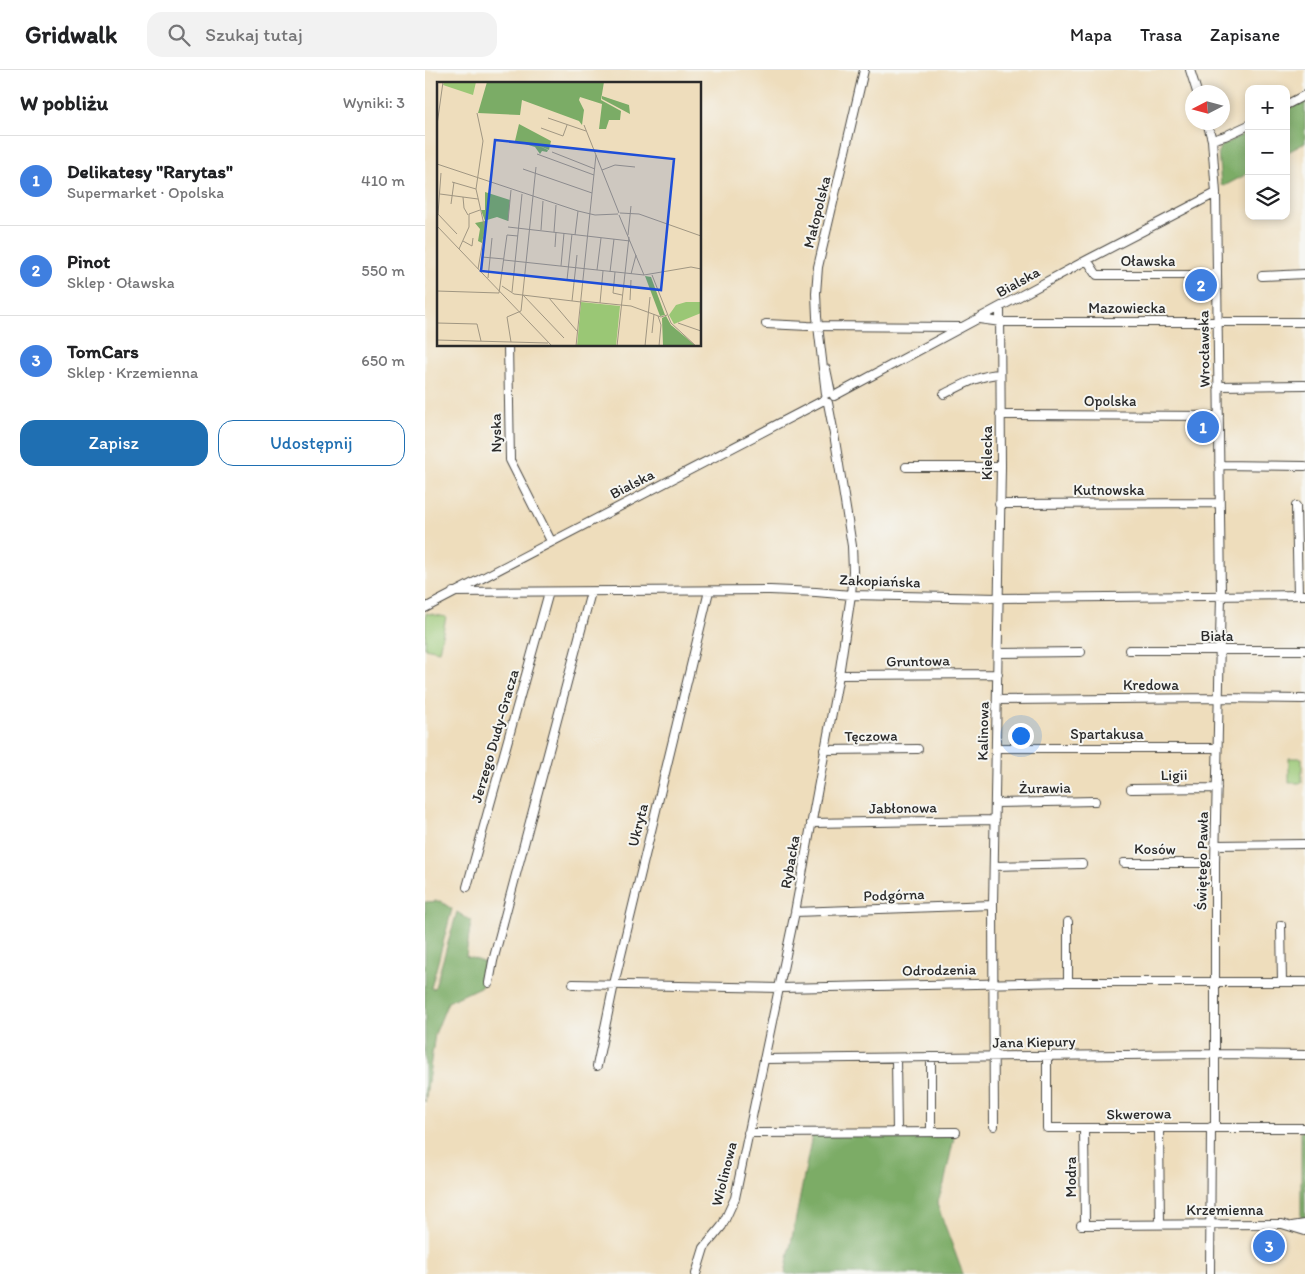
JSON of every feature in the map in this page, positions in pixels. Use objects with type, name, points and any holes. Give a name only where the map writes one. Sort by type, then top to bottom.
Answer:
[{"type":"street","name":"Małopolska","points":[[851,595],[853,571],[852,546],[823,363],[816,293],[821,247],[864,70]]},
{"type":"street","points":[[1190,70],[1195,85]]},
{"type":"street","points":[[1290,103],[1305,95]]},
{"type":"street","points":[[1212,140],[1245,127]]},
{"type":"street","name":"Wrocławska","points":[[1209,130],[1212,140],[1216,193],[1221,595]]},
{"type":"street","name":"Bialska","points":[[425,608],[829,398],[1216,193]]},
{"type":"street","name":"Oławska","points":[[1087,260],[1097,275],[1217,275]]},
{"type":"street","points":[[1262,276],[1305,274]]},
{"type":"street","name":"Kielecka","points":[[999,598],[1001,467],[1000,308]]},
{"type":"street","name":"Mazowiecka","points":[[979,319],[1001,322],[1305,322]]},
{"type":"street","points":[[766,324],[964,327]]},
{"type":"street","name":"Nyska","points":[[508,346],[510,460],[551,541]]},
{"type":"street","points":[[944,394],[979,377],[988,374],[1000,374]]},
{"type":"street","points":[[1218,386],[1305,385]]},
{"type":"street","name":"Opolska","points":[[1000,414],[1219,416]]},
{"type":"street","points":[[1219,465],[1305,466]]},
{"type":"street","points":[[906,468],[1001,467]]},
{"type":"street","name":"Kutnowska","points":[[999,504],[1219,503]]},
{"type":"street","points":[[1296,506],[1302,595]]},
{"type":"street","name":"Zakopiańska","points":[[453,592],[770,590],[851,595],[999,598],[1302,595]]},
{"type":"street","name":"Ukryta","points":[[597,1066],[614,984],[709,591]]},
{"type":"street","name":"Jerzego Dudy-Gracza","points":[[467,887],[549,592]]},
{"type":"street","points":[[489,984],[493,962],[591,592]]},
{"type":"street","name":"Rybacka","points":[[748,1133],[795,912],[839,675],[851,595]]},
{"type":"street","name":"Świętego Pawła","points":[[1210,1274],[1216,1054],[1214,982],[1215,845],[1221,595]]},
{"type":"street","name":"Kalinowa","points":[[994,1126],[993,905],[999,598]]},
{"type":"street","name":"Biała","points":[[1129,650],[1305,650]]},
{"type":"street","points":[[998,653],[1081,652]]},
{"type":"street","name":"Gruntowa","points":[[839,675],[998,674]]},
{"type":"street","name":"Kredowa","points":[[997,700],[1304,699]]},
{"type":"street","name":"Spartakusa","points":[[996,748],[1217,748]]},
{"type":"street","name":"Tęczowa","points":[[825,750],[918,749]]},
{"type":"street","name":"Ligii","points":[[1131,789],[1217,788]]},
{"type":"street","name":"Żurawia","points":[[995,803],[1095,801]]},
{"type":"street","name":"Jabłonowa","points":[[811,823],[995,820]]},
{"type":"street","points":[[1215,845],[1305,844]]},
{"type":"street","name":"Kosów","points":[[1124,863],[1215,864]]},
{"type":"street","points":[[994,866],[1082,864]]},
{"type":"street","name":"Podgórna","points":[[795,912],[993,905]]},
{"type":"street","points":[[1068,922],[1068,982]]},
{"type":"street","points":[[1281,925],[1282,982]]},
{"type":"street","name":"Odrodzenia","points":[[573,984],[780,988],[993,982],[1305,982]]},
{"type":"street","name":"Jana Kiepury","points":[[764,1059],[1216,1054],[1305,1055]]},
{"type":"street","name":"Skwerowa","points":[[1047,1056],[1047,1128],[1305,1128]]},
{"type":"street","points":[[931,1057],[931,1132]]},
{"type":"street","points":[[897,1058],[897,1132]]},
{"type":"street","points":[[1159,1128],[1160,1224]]},
{"type":"street","name":"Modra","points":[[1083,1225],[1084,1129]]},
{"type":"street","points":[[748,1133],[956,1132]]},
{"type":"street","name":"Wiolinowa","points":[[696,1274],[705,1248],[722,1226],[735,1198],[748,1133]]},
{"type":"street","name":"Krzemienna","points":[[1083,1225],[1281,1224],[1305,1232]]},
{"type":"street","name":"Krzemienna","points":[[1290,1226],[1305,1224]]},
{"type":"green space","points":[[1305,100],[1305,143],[1290,151],[1290,130],[1290,108]]},
{"type":"green space","points":[[1245,133],[1245,175],[1224,186],[1221,185],[1218,152],[1220,147]]},
{"type":"green space","points":[[426,613],[446,617],[439,651],[425,648]]},
{"type":"green space","points":[[1289,758],[1302,758],[1302,783],[1289,783]]},
{"type":"green space","points":[[440,901],[452,909],[431,988],[435,987],[457,912],[471,921],[466,956],[488,964],[482,986],[448,1002],[435,1034],[425,1102],[425,902]]},
{"type":"green space","points":[[1301,1131],[1305,1131],[1305,1221],[1301,1221]]},
{"type":"green space","points":[[955,1133],[944,1184],[937,1204],[963,1274],[785,1274],[812,1135]]},
{"type":"place","name":"Pinot","points":[[1201,285]]},
{"type":"place","name":"Delikatesy \"Rarytas\"","points":[[1203,427]]},
{"type":"place","name":"TomCars","points":[[1269,1246]]}]
